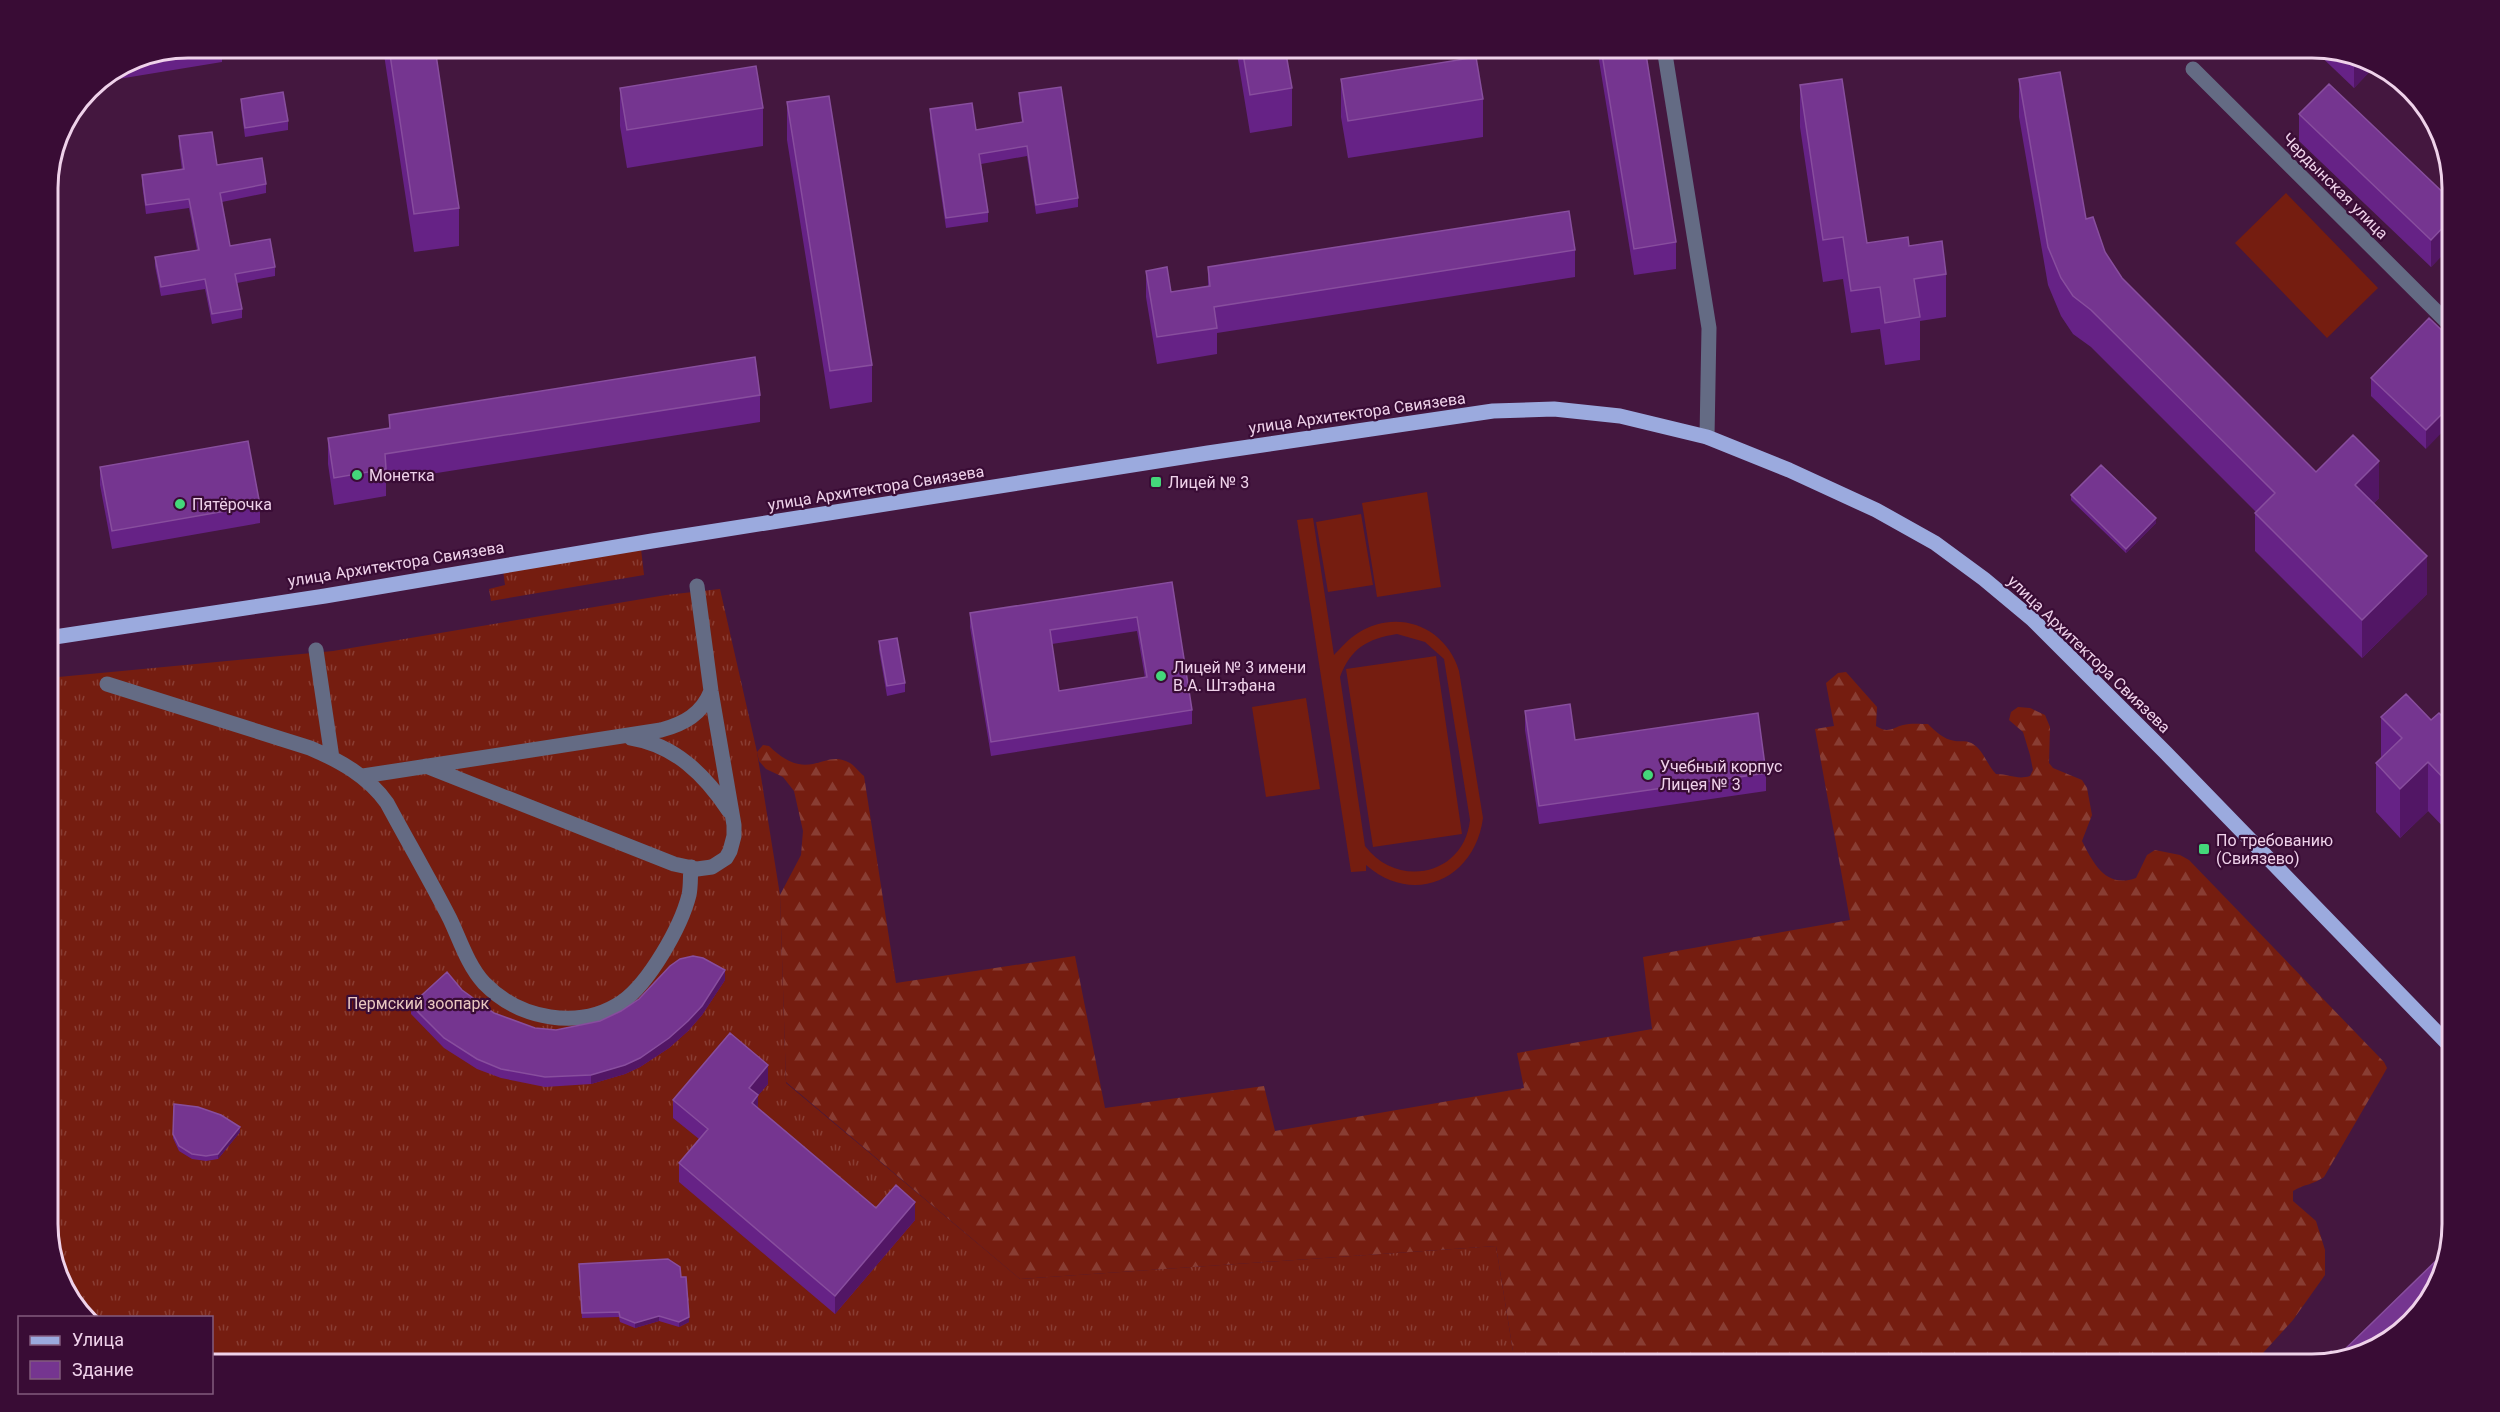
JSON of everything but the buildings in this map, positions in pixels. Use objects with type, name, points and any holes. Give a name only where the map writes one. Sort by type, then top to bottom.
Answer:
[{"type":"main road","name":"улица Архитектора Свиязева","points":[[59,636],[325,596],[652,541],[1208,453],[1493,411],[1554,409],[1609,415],[1707,437],[1789,470],[1876,510],[1935,543],[1984,579],[2032,620],[2157,745],[2442,1038]]},
{"type":"street","points":[[1666,58],[1709,328],[1707,437]]},
{"type":"street","name":"Чердынская улица","points":[[2193,69],[2441,316]]},
{"type":"street","points":[[426,765],[638,851],[691,867],[712,867],[726,858],[734,836],[732,816],[711,691],[698,586]]},
{"type":"street","points":[[316,650],[332,758]]},
{"type":"street","points":[[107,684],[310,748],[363,776],[378,790],[387,803],[436,893],[472,966],[483,981],[509,1002],[539,1015],[568,1019],[590,1015],[621,1002],[632,993],[643,982],[680,919],[689,893],[691,867]]},
{"type":"street","points":[[363,776],[661,730],[685,721],[702,708],[711,691]]},
{"type":"street","points":[[620,736],[651,742],[675,753],[699,774],[732,816]]},
{"type":"green space","points":[[2286,193],[2378,288],[2327,338],[2235,243]]},
{"type":"green space","points":[[1427,492],[1441,587],[1377,597],[1362,503]]},
{"type":"green space","points":[[1361,514],[1373,585],[1328,592],[1316,522]]},
{"type":"green space","points":[[1313,518],[1334,655],[1358,633],[1389,622],[1404,622],[1432,633],[1453,656],[1459,671],[1483,818],[1478,839],[1468,857],[1455,871],[1440,880],[1422,885],[1403,884],[1384,878],[1366,865],[1366,871],[1351,872],[1297,520]],"holes":[[[1397,634],[1425,642],[1444,659],[1470,820],[1465,839],[1456,854],[1443,864],[1427,870],[1411,871],[1394,868],[1378,860],[1365,846],[1340,677],[1349,659],[1361,646],[1369,642]]]},
{"type":"green space","points":[[641,549],[644,575],[491,601],[489,589],[505,585],[503,570]]},
{"type":"green space","name":"Пермский зоопарк","points":[[720,589],[757,752],[780,895],[786,1083],[1020,1279],[1496,1246],[1513,1354],[213,1354],[213,1316],[96,1316],[80,1296],[65,1266],[59,1232],[59,677],[333,651],[666,595]]},
{"type":"green space","points":[[1436,656],[1462,834],[1373,847],[1346,669]]},
{"type":"green space","points":[[1846,672],[1877,707],[1876,726],[1890,730],[1906,724],[1928,724],[1947,739],[1973,744],[1980,750],[1996,774],[2025,777],[2030,776],[2033,770],[2023,732],[2009,720],[2011,712],[2018,707],[2030,708],[2045,715],[2050,727],[2049,763],[2053,768],[2082,780],[2087,788],[2092,815],[2082,841],[2102,872],[2116,880],[2136,878],[2147,855],[2155,850],[2180,855],[2189,860],[2384,1062],[2387,1068],[2324,1177],[2293,1191],[2293,1201],[2316,1221],[2325,1250],[2325,1275],[2293,1320],[2262,1354],[1513,1354],[1496,1246],[1020,1279],[786,1082],[780,895],[801,855],[803,831],[794,791],[783,777],[766,769],[759,761],[757,752],[763,745],[769,746],[783,758],[806,765],[840,759],[852,764],[864,776],[896,983],[1075,956],[1105,1108],[1264,1086],[1275,1131],[1524,1088],[1517,1053],[1652,1029],[1643,957],[1850,920],[1815,729],[1834,726],[1826,683],[1838,673]]},
{"type":"green space","points":[[1306,698],[1320,789],[1266,797],[1252,707]]},
{"type":"place","name":"Монетка","points":[[357,475]]},
{"type":"place","name":"Лицей № 3","points":[[1156,482]]},
{"type":"place","name":"Пятёрочка","points":[[180,504]]},
{"type":"place","name":"Лицей № 3 имени В.А. Штэфана","points":[[1161,676]]},
{"type":"place","name":"Учебный корпус Лицея № 3","points":[[1648,775]]},
{"type":"place","name":"По требованию (Свиязево)","points":[[2204,849]]}]
